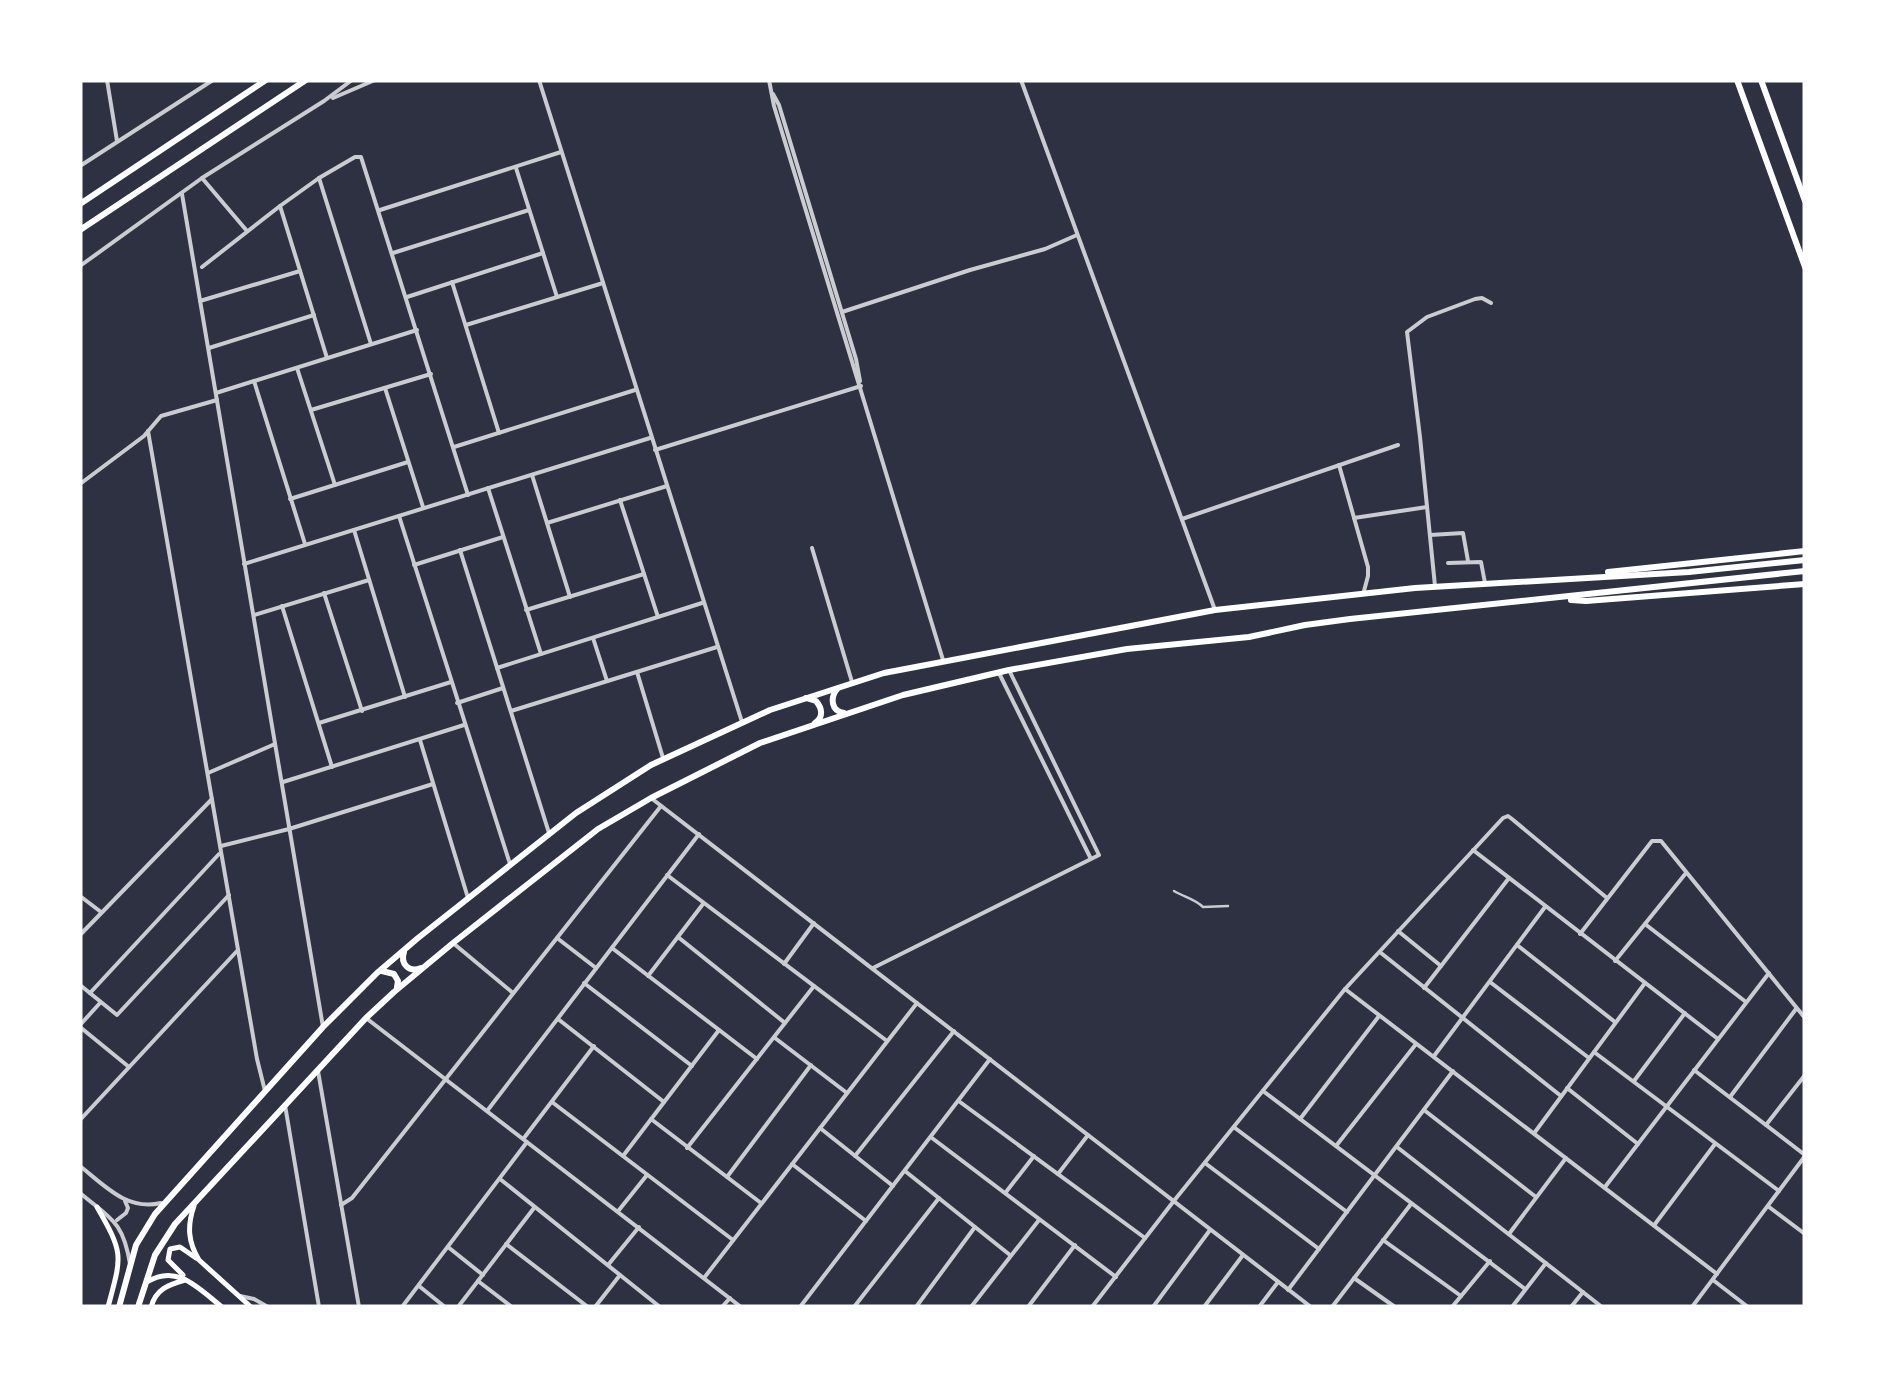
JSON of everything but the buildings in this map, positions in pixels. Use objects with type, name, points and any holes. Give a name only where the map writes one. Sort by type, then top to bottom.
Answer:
[{"type":"highway","points":[[80,204],[266,80]]},
{"type":"highway","points":[[80,230],[306,80]]},
{"type":"highway","points":[[1737,80],[1805,267]]},
{"type":"highway","points":[[1761,80],[1805,201]]},
{"type":"highway","points":[[1552,579],[1805,551]]},
{"type":"highway","points":[[119,1307],[144,1230],[166,1201],[377,973],[549,833],[651,765],[742,722],[884,673],[1215,610],[1435,587],[1688,572],[1805,560]]},
{"type":"highway","points":[[138,1307],[164,1239],[394,992],[598,829],[760,743],[903,695],[1114,650],[1249,637],[1334,621],[1805,571]]},
{"type":"highway","points":[[1555,598],[1586,601],[1805,584]]},
{"type":"highway","points":[[843,686],[832,702],[840,713],[850,713]]},
{"type":"highway","points":[[800,699],[811,698],[819,704],[821,717],[814,724]]},
{"type":"highway","points":[[408,947],[402,956],[406,966],[415,970],[425,966]]},
{"type":"highway","points":[[377,973],[387,970],[396,975],[394,992]]},
{"type":"highway","points":[[114,1283],[125,1286]]},
{"type":"main road","points":[[198,1199],[190,1216],[189,1234],[199,1260]]},
{"type":"main road","points":[[96,1207],[118,1248],[118,1271],[108,1307]]},
{"type":"main road","points":[[222,1307],[168,1261],[168,1252],[178,1247],[199,1260],[251,1307]]},
{"type":"main road","points":[[145,1284],[167,1274],[187,1279]]},
{"type":"main road","points":[[151,1307],[162,1288],[187,1279]]},
{"type":"street","points":[[107,80],[117,141]]},
{"type":"street","points":[[80,166],[213,80]]},
{"type":"street","points":[[80,266],[202,178],[324,102],[352,80]]},
{"type":"street","points":[[324,102],[376,80]]},
{"type":"street","points":[[539,80],[742,722]]},
{"type":"street","points":[[769,80],[942,660]]},
{"type":"street","points":[[1021,80],[1215,610]]},
{"type":"street","points":[[772,93],[842,312],[860,386]]},
{"type":"street","points":[[380,210],[561,152]]},
{"type":"street","points":[[202,267],[319,178],[354,157],[361,157],[468,494]]},
{"type":"street","points":[[515,166],[557,296]]},
{"type":"street","points":[[202,178],[247,231]]},
{"type":"street","points":[[319,178],[372,344]]},
{"type":"street","points":[[182,192],[323,1027]]},
{"type":"street","points":[[280,206],[328,358]]},
{"type":"street","points":[[393,253],[529,210]]},
{"type":"street","points":[[842,312],[1046,249],[1077,235]]},
{"type":"street","points":[[407,297],[543,253]]},
{"type":"street","points":[[200,302],[300,272]]},
{"type":"street","points":[[452,282],[499,433]]},
{"type":"street","points":[[466,325],[603,283]]},
{"type":"street","points":[[1435,587],[1407,332],[1427,316],[1475,298],[1491,303]]},
{"type":"street","points":[[208,348],[314,315]]},
{"type":"street","points":[[216,393],[417,330]]},
{"type":"street","points":[[297,368],[335,484]]},
{"type":"street","points":[[311,410],[431,374]]},
{"type":"street","points":[[254,381],[305,546]]},
{"type":"street","points":[[655,450],[860,386]]},
{"type":"street","points":[[385,388],[424,509]]},
{"type":"street","points":[[454,447],[637,390]]},
{"type":"street","points":[[80,484],[165,414],[217,400]]},
{"type":"street","points":[[148,431],[265,1091]]},
{"type":"street","points":[[244,564],[651,438]]},
{"type":"street","points":[[1182,519],[1398,444]]},
{"type":"street","points":[[290,498],[408,462]]},
{"type":"street","points":[[1339,466],[1368,567],[1363,594]]},
{"type":"street","points":[[532,475],[570,597]]},
{"type":"street","points":[[547,523],[666,486]]},
{"type":"street","points":[[488,488],[540,654]]},
{"type":"street","points":[[620,500],[658,617]]},
{"type":"street","points":[[1354,518],[1427,507]]},
{"type":"street","points":[[399,516],[510,864]]},
{"type":"street","points":[[354,530],[405,697]]},
{"type":"street","points":[[1430,534],[1463,532],[1468,562]]},
{"type":"street","points":[[414,564],[503,537]]},
{"type":"street","points":[[812,548],[852,683]]},
{"type":"street","points":[[460,550],[549,833]]},
{"type":"street","points":[[1448,563],[1481,562],[1485,583]]},
{"type":"street","points":[[526,610],[644,574]]},
{"type":"street","points":[[253,616],[369,580]]},
{"type":"street","points":[[324,593],[362,711]]},
{"type":"street","points":[[497,668],[703,603]]},
{"type":"street","points":[[282,606],[332,767]]},
{"type":"street","points":[[593,638],[607,681]]},
{"type":"street","points":[[511,712],[717,647]]},
{"type":"street","points":[[872,968],[1099,855],[1010,670]]},
{"type":"street","points":[[637,672],[663,760]]},
{"type":"street","points":[[999,673],[1091,859]]},
{"type":"street","points":[[319,724],[451,682]]},
{"type":"street","points":[[458,703],[504,688]]},
{"type":"street","points":[[281,782],[464,725]]},
{"type":"street","points":[[420,740],[468,898]]},
{"type":"street","points":[[208,773],[275,744]]},
{"type":"street","points":[[90,993],[221,849],[433,784]]},
{"type":"street","points":[[651,798],[1311,1307]]},
{"type":"street","points":[[80,936],[212,799]]},
{"type":"street","points":[[341,1205],[352,1198],[661,806]]},
{"type":"street","points":[[1092,1307],[1345,990],[1503,818],[1512,819],[1607,898]]},
{"type":"street","points":[[487,1111],[698,834]]},
{"type":"street","points":[[1580,934],[1652,840],[1660,841],[1805,1018]]},
{"type":"street","points":[[1473,850],[1718,1039]]},
{"type":"street","points":[[1615,961],[1686,873]]},
{"type":"street","points":[[667,876],[887,1041]]},
{"type":"street","points":[[1424,988],[1508,878]]},
{"type":"street","points":[[1174,891],[1203,907],[1228,906]]},
{"type":"street","points":[[80,985],[117,1015],[229,895]]},
{"type":"street","points":[[80,896],[101,912]]},
{"type":"street","points":[[648,976],[704,903]]},
{"type":"street","points":[[1434,1056],[1545,907]]},
{"type":"street","points":[[784,964],[814,923]]},
{"type":"street","points":[[1645,924],[1746,1002]]},
{"type":"street","points":[[1398,932],[1442,966]]},
{"type":"street","points":[[678,937],[786,1023]]},
{"type":"street","points":[[557,938],[596,968]]},
{"type":"street","points":[[453,943],[513,993]]},
{"type":"street","points":[[1516,944],[1616,1022]]},
{"type":"street","points":[[612,948],[757,1059]]},
{"type":"street","points":[[80,1120],[238,950]]},
{"type":"street","points":[[1379,952],[1562,1096]]},
{"type":"street","points":[[1605,1187],[1769,973]]},
{"type":"street","points":[[1488,980],[1589,1058]]},
{"type":"street","points":[[1534,1133],[1645,983]]},
{"type":"street","points":[[584,984],[692,1066]]},
{"type":"street","points":[[687,1148],[814,986]]},
{"type":"street","points":[[1345,990],[1605,1187],[1748,1307]]},
{"type":"street","points":[[100,1002],[80,1026],[130,1067]]},
{"type":"street","points":[[704,1278],[917,1002]]},
{"type":"street","points":[[1730,1098],[1797,1008]]},
{"type":"street","points":[[1632,1082],[1685,1013]]},
{"type":"street","points":[[1300,1120],[1380,1015]]},
{"type":"street","points":[[366,1018],[742,1307]]},
{"type":"street","points":[[558,1018],[664,1102]]},
{"type":"street","points":[[623,1156],[719,1030]]},
{"type":"street","points":[[855,1156],[954,1031]]},
{"type":"street","points":[[774,1037],[847,1093]]},
{"type":"street","points":[[1336,1146],[1416,1043]]},
{"type":"street","points":[[402,1307],[594,1046]]},
{"type":"street","points":[[1594,1052],[1779,1190]]},
{"type":"street","points":[[800,1307],[990,1059]]},
{"type":"street","points":[[727,1177],[811,1065]]},
{"type":"street","points":[[1692,1307],[1805,1155],[1694,1070]]},
{"type":"street","points":[[318,1071],[359,1307]]},
{"type":"street","points":[[1288,1290],[1453,1071]]},
{"type":"street","points":[[1766,1125],[1805,1075]]},
{"type":"street","points":[[1567,1088],[1638,1144]]},
{"type":"street","points":[[1263,1091],[1526,1290]]},
{"type":"street","points":[[958,1101],[1146,1238]]},
{"type":"street","points":[[552,1102],[733,1240]]},
{"type":"street","points":[[285,1105],[319,1307]]},
{"type":"street","points":[[1424,1110],[1536,1198]]},
{"type":"street","points":[[651,1119],[762,1204]]},
{"type":"street","points":[[1234,1127],[1347,1212]]},
{"type":"street","points":[[820,1128],[893,1186]]},
{"type":"street","points":[[1058,1174],[1088,1134]]},
{"type":"street","points":[[931,1137],[1116,1277]]},
{"type":"street","points":[[1654,1226],[1715,1144]]},
{"type":"street","points":[[1396,1147],[1602,1307]]},
{"type":"street","points":[[1005,1193],[1034,1156]]},
{"type":"street","points":[[1508,1234],[1566,1158]]},
{"type":"street","points":[[1204,1163],[1319,1249]]},
{"type":"street","points":[[792,1164],[866,1222]]},
{"type":"street","points":[[1798,1166],[1805,1171]]},
{"type":"street","points":[[81,1170],[128,1206],[126,1215],[112,1219]]},
{"type":"street","points":[[905,1170],[1010,1256]]},
{"type":"street","points":[[618,1212],[648,1175]]},
{"type":"street","points":[[500,1178],[660,1307]]},
{"type":"street","points":[[80,1194],[112,1219],[124,1236],[130,1266]]},
{"type":"street","points":[[854,1307],[939,1198]]},
{"type":"street","points":[[123,1200],[145,1205],[166,1201]]},
{"type":"street","points":[[1332,1307],[1413,1202]]},
{"type":"street","points":[[458,1307],[534,1206]]},
{"type":"street","points":[[1768,1206],[1805,1234]]},
{"type":"street","points":[[971,1307],[1040,1219]]},
{"type":"street","points":[[916,1307],[975,1227]]},
{"type":"street","points":[[608,1265],[638,1228]]},
{"type":"street","points":[[1153,1307],[1210,1230]]},
{"type":"street","points":[[1384,1240],[1461,1296]]},
{"type":"street","points":[[506,1244],[588,1307]]},
{"type":"street","points":[[1028,1307],[1075,1245]]},
{"type":"street","points":[[448,1247],[483,1275]]},
{"type":"street","points":[[1204,1307],[1243,1256]]},
{"type":"street","points":[[1452,1307],[1490,1260]]},
{"type":"street","points":[[1512,1307],[1546,1263]]},
{"type":"street","points":[[595,1307],[620,1275]]},
{"type":"street","points":[[1354,1278],[1395,1307]]},
{"type":"street","points":[[478,1281],[512,1307]]},
{"type":"street","points":[[1259,1307],[1278,1282]]},
{"type":"street","points":[[418,1286],[444,1307]]},
{"type":"street","points":[[1571,1307],[1583,1292]]},
{"type":"street","points":[[238,1296],[268,1307]]},
{"type":"street","points":[[722,1307],[730,1298]]}]
